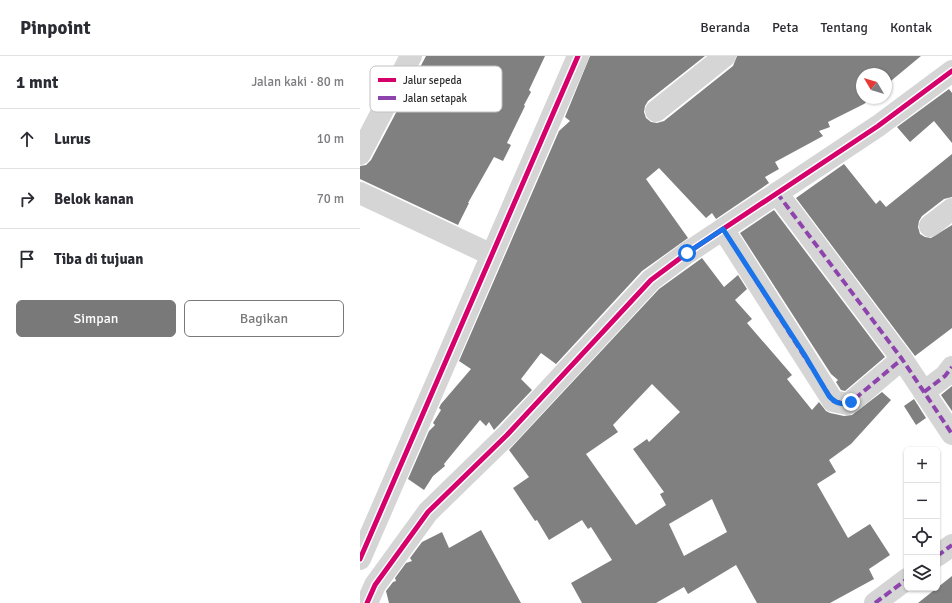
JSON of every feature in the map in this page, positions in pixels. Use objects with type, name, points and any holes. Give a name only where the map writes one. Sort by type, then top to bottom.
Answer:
[{"type":"street","points":[[406,66],[411,56]]},
{"type":"street","points":[[360,559],[578,56]]},
{"type":"street","points":[[656,111],[725,56]]},
{"type":"street","points":[[941,56],[952,64]]},
{"type":"street","points":[[367,603],[375,585],[428,512],[507,435],[665,268],[878,126],[952,71]]},
{"type":"street","points":[[360,154],[382,112]]},
{"type":"street","points":[[360,193],[492,255]]},
{"type":"street","points":[[777,193],[902,359],[951,431]]},
{"type":"street","points":[[930,226],[952,209]]},
{"type":"street","points":[[723,229],[833,401],[846,404],[851,402],[902,359]]},
{"type":"street","points":[[924,392],[945,376],[952,367]]},
{"type":"street","points":[[938,555],[952,545]]},
{"type":"street","points":[[875,603],[904,581]]},
{"type":"building","points":[[426,56],[545,56],[529,90],[531,92],[524,105],[525,106],[507,143],[511,145],[503,161],[494,157],[468,203],[458,225],[360,179],[360,166],[366,165],[371,160],[396,112],[502,112],[502,66],[421,66]]},
{"type":"building","points":[[590,56],[705,56],[648,101],[644,112],[646,118],[651,122],[657,123],[664,121],[733,66],[737,56],[921,56],[892,80],[892,68],[856,68],[856,104],[864,104],[828,122],[830,127],[819,131],[823,136],[775,162],[779,169],[765,177],[769,183],[716,219],[712,213],[706,218],[659,168],[646,179],[688,238],[642,271],[556,364],[541,353],[521,379],[532,390],[494,430],[489,422],[486,426],[480,420],[444,464],[445,466],[433,476],[424,490],[408,479],[429,431],[435,425],[433,423],[441,410],[439,408],[441,404],[471,369],[459,361],[559,131],[570,121],[565,117]]},
{"type":"building","points":[[949,89],[952,93],[952,143],[934,121],[910,142],[897,127]]},
{"type":"building","points":[[952,154],[952,197],[944,199],[922,216],[918,227],[920,234],[931,238],[952,225],[952,328],[915,356],[796,198],[844,164],[876,204],[880,200],[886,207]]},
{"type":"building","points":[[774,210],[885,357],[845,391],[841,390],[836,382],[838,380],[831,374],[740,233]]},
{"type":"building","points":[[702,258],[724,287],[738,275],[747,289],[735,300],[752,319],[747,323],[792,375],[787,379],[812,410],[819,402],[826,411],[830,413],[844,416],[852,415],[882,392],[891,400],[851,444],[829,460],[836,472],[817,484],[848,538],[870,524],[890,555],[869,569],[874,579],[830,603],[757,603],[736,565],[688,594],[684,587],[656,603],[582,603],[571,583],[612,560],[591,527],[588,529],[582,520],[549,540],[537,520],[535,521],[513,488],[529,477],[509,450],[659,289]],"holes":[[[652,384],[680,412],[649,442],[647,439],[633,449],[664,492],[660,494],[666,505],[636,525],[586,454],[618,432],[613,425]],[[712,499],[727,532],[684,556],[669,524]]]},
{"type":"building","points":[[952,386],[952,411],[941,395]]},
{"type":"building","points":[[914,399],[926,418],[916,425],[904,406]]},
{"type":"building","points":[[481,530],[521,603],[389,603],[386,591],[393,582],[396,581],[395,578],[406,563],[412,561],[410,558],[422,542],[442,532],[449,548]]},
{"type":"building","points":[[952,576],[952,603],[918,603],[933,591],[940,591],[940,586]]},
{"type":"marked path","points":[[777,193],[902,359],[952,434]]},
{"type":"marked path","points":[[723,229],[833,401],[847,404],[851,402],[902,359]]},
{"type":"marked path","points":[[924,392],[945,376],[952,367]]},
{"type":"marked path","points":[[938,555],[952,545]]},
{"type":"marked path","points":[[875,603],[904,581]]},
{"type":"cycle path","points":[[360,559],[578,56]]},
{"type":"cycle path","points":[[367,603],[375,585],[428,512],[507,435],[651,280],[687,253],[878,126],[952,71]]},
{"type":"route","points":[[687,253],[723,229],[804,354],[829,396],[833,401],[842,404],[851,402]]}]
